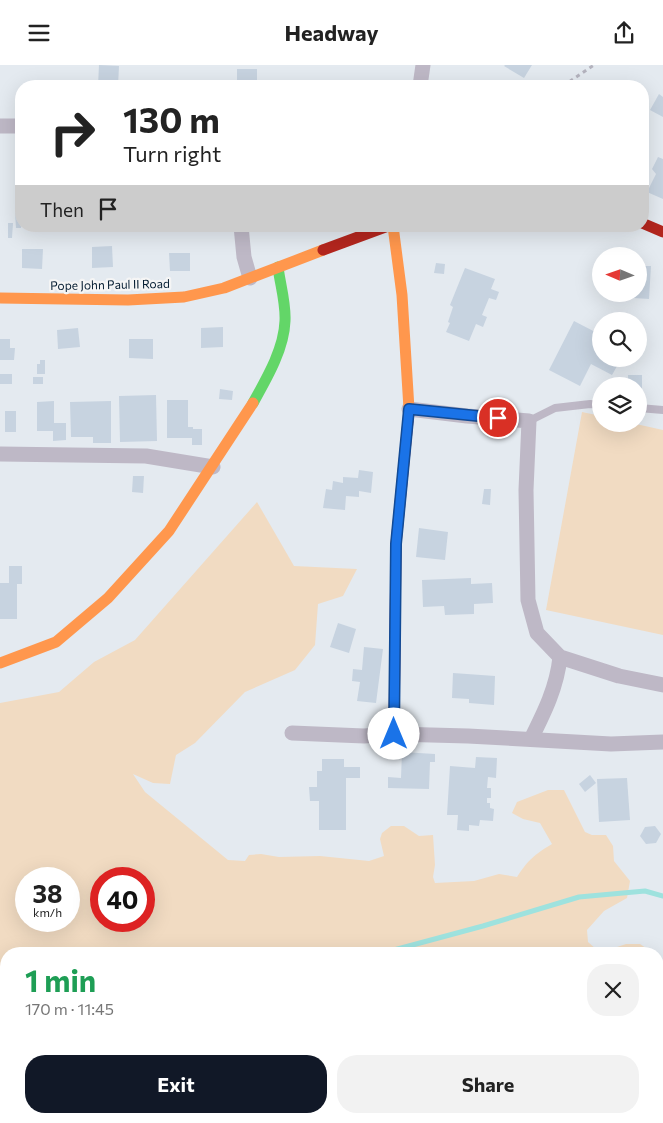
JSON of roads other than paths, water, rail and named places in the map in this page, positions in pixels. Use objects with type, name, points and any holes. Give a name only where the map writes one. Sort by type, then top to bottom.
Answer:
[{"type":"street","points":[[421,80],[423,65]]},
{"type":"street","points":[[0,126],[15,126]]},
{"type":"street","points":[[649,226],[663,233]]},
{"type":"street","points":[[242,232],[244,257],[250,278]]},
{"type":"street","name":"Pope John Paul II Road","points":[[0,298],[128,300],[184,297],[224,288],[372,232]]},
{"type":"street","points":[[394,232],[402,295],[409,409],[396,544],[394,734]]},
{"type":"street","points":[[0,663],[56,642],[108,598],[170,531],[213,467],[264,383],[283,336],[285,319],[278,267]]},
{"type":"street","points":[[409,409],[529,421],[526,490],[528,600],[537,633],[560,657],[619,676],[663,685]]},
{"type":"street","points":[[0,454],[146,456],[213,467]]},
{"type":"street","points":[[531,739],[550,700],[560,657]]},
{"type":"street","points":[[292,733],[364,736],[394,734],[611,744],[663,742]]},
{"type":"lane","points":[[529,421],[555,408],[592,404]]},
{"type":"lane","points":[[647,409],[663,411]]},
{"type":"waterway","points":[[405,947],[579,897],[645,891],[663,896]]}]
